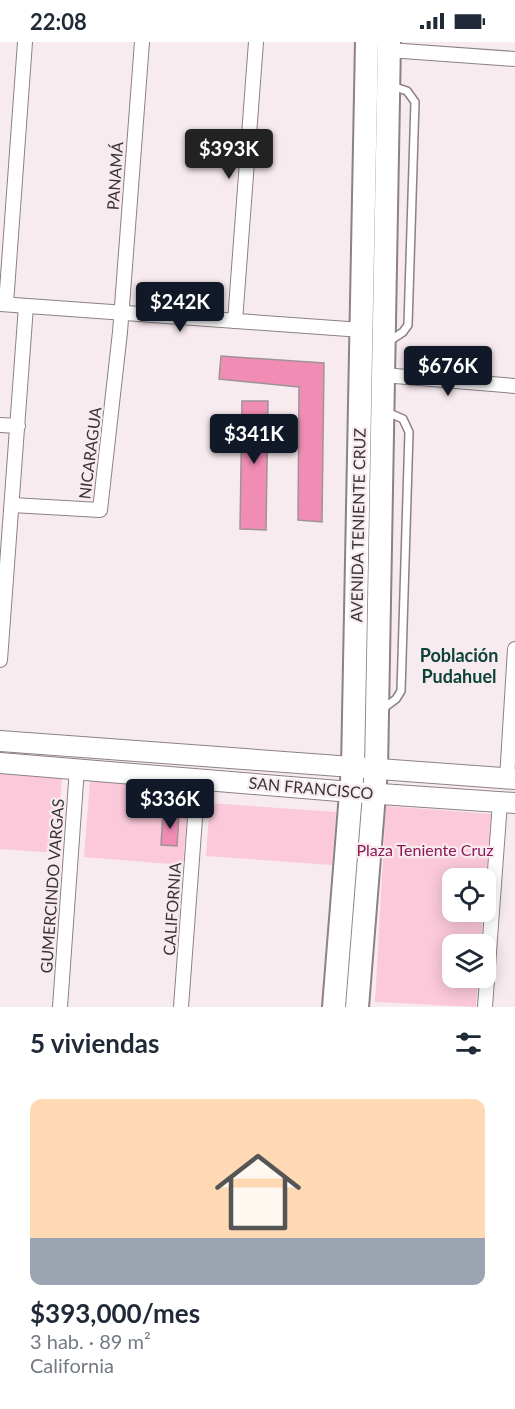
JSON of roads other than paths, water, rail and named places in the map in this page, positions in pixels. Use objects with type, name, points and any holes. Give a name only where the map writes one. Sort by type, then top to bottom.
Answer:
[{"type":"main road","name":"AVENIDA TENIENTE CRUZ","points":[[334,1007],[353,768],[367,42]]},
{"type":"main road","name":"AVENIDA TENIENTE CRUZ","points":[[357,1007],[376,769],[389,46]]},
{"type":"main road","name":"SAN FRANCISCO","points":[[0,741],[511,779]]},
{"type":"main road","name":"SAN FRANCISCO","points":[[0,763],[375,794],[507,802]]},
{"type":"street","points":[[25,42],[3,304],[362,330]]},
{"type":"street","name":"PANAMÁ","points":[[121,313],[142,42]]},
{"type":"street","points":[[235,321],[256,42]]},
{"type":"street","points":[[389,46],[515,59]]},
{"type":"street","points":[[0,660],[5,526],[12,505],[26,306]]},
{"type":"street","name":"NICARAGUA","points":[[12,505],[100,510],[121,313]]},
{"type":"street","points":[[383,375],[515,386]]},
{"type":"street","points":[[0,424],[18,426]]},
{"type":"street","points":[[511,779],[515,649]]},
{"type":"street","name":"GUMERCINDO VARGAS","points":[[60,1007],[77,768]]},
{"type":"street","name":"CALIFORNIA","points":[[181,1007],[198,778]]},
{"type":"street","points":[[485,1007],[507,802]]},
{"type":"district","name":"Población Pudahuel","points":[[459,666]]},
{"type":"park label","name":"Plaza Teniente Cruz","points":[[425,850]]}]
